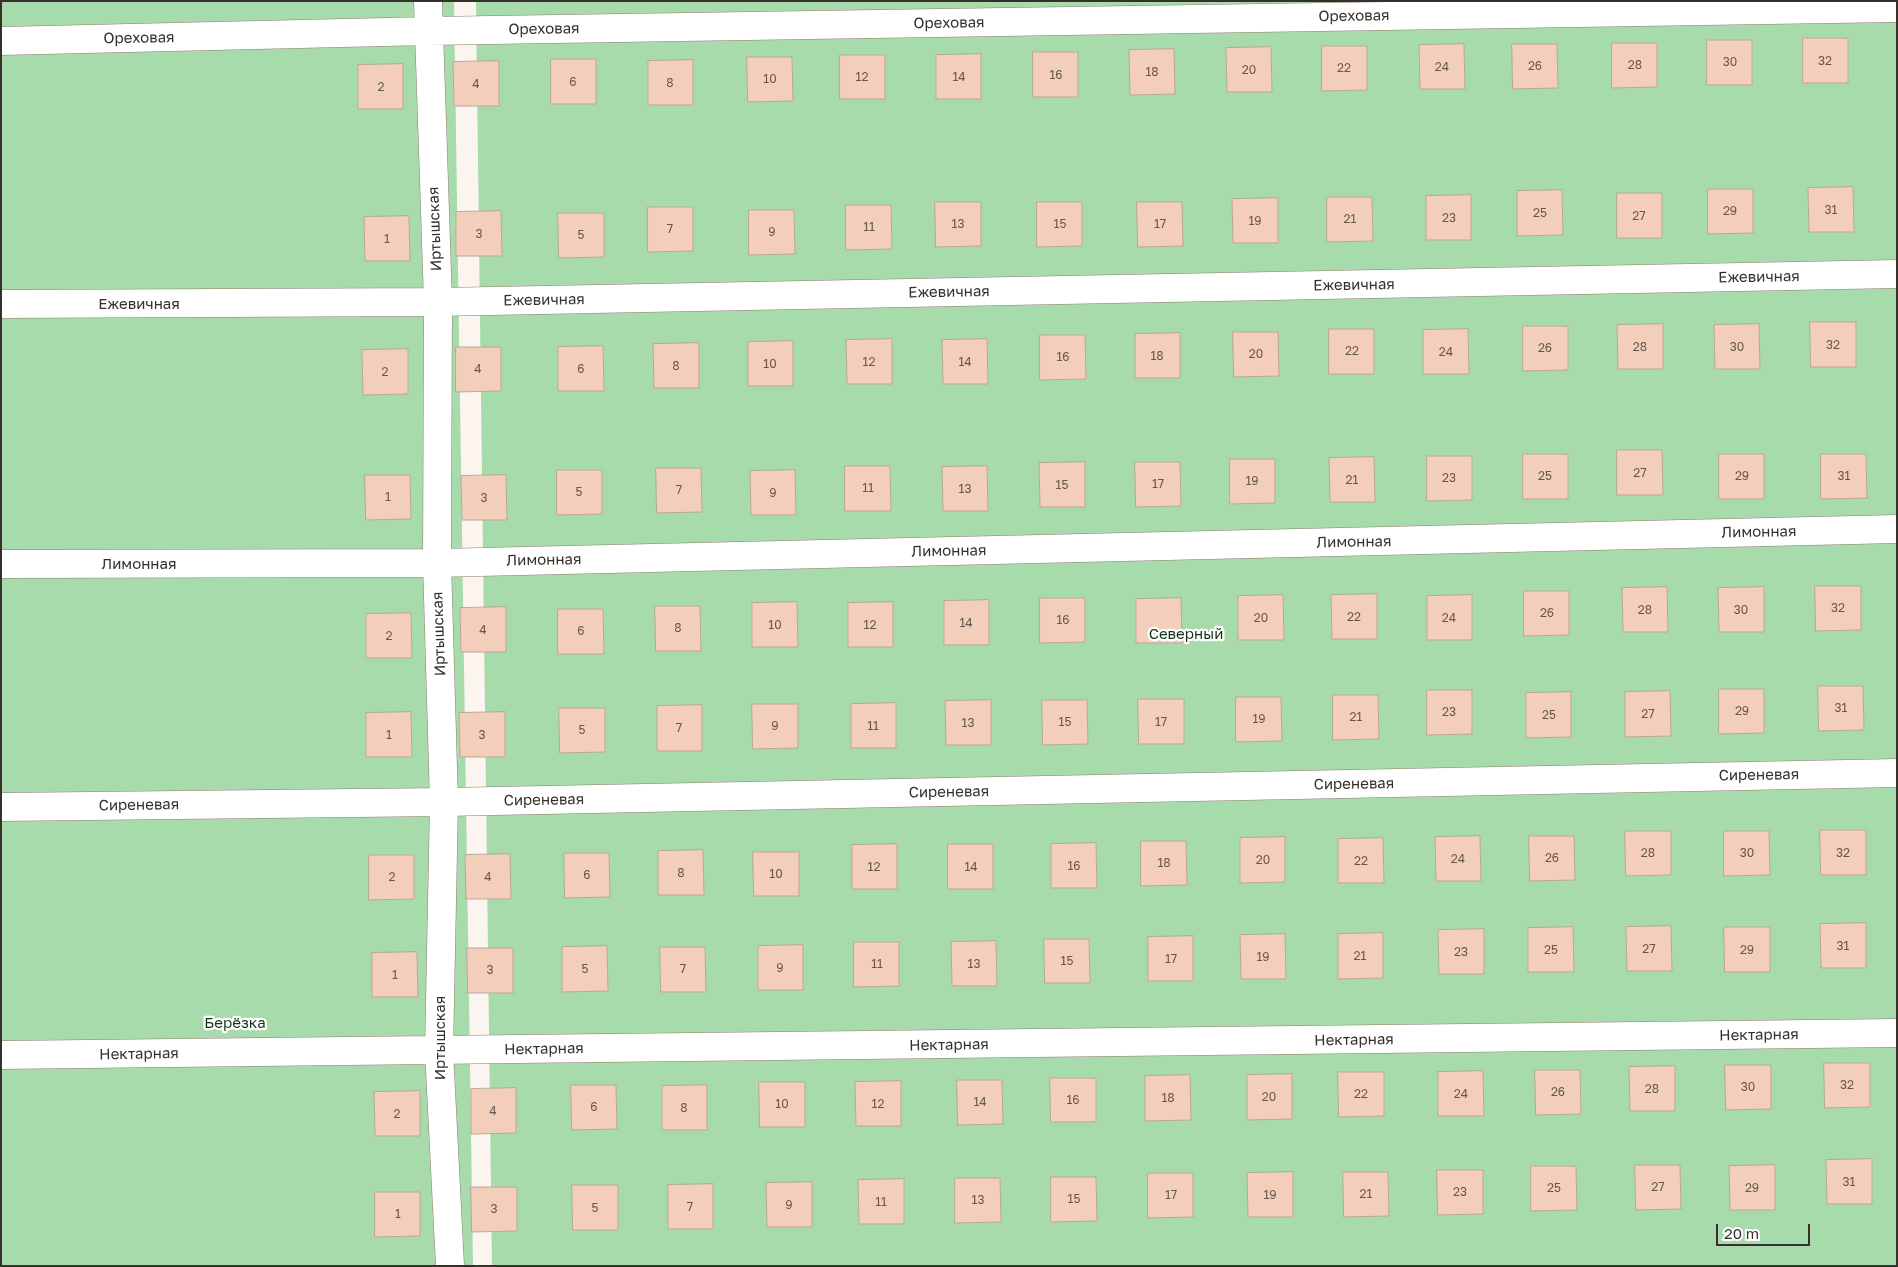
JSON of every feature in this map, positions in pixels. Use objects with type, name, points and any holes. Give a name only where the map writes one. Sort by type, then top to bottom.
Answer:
[{"type":"street","name":"Иртышская","points":[[428,1],[438,302],[437,563],[444,802],[439,1051],[450,1266]]},
{"type":"street","name":"Ореховая","points":[[1,41],[428,31],[1897,8]]},
{"type":"street","name":"Ежевичная","points":[[1,304],[438,302],[1897,274]]},
{"type":"street","name":"Лимонная","points":[[1,564],[437,563],[1897,529]]},
{"type":"street","name":"Сиреневая","points":[[1,807],[444,802],[1897,773]]},
{"type":"street","name":"Нектарная","points":[[1,1055],[1897,1033]]},
{"type":"green space","name":"Берёзка","points":[[1,1],[454,1],[473,1266],[1,1266]]},
{"type":"green space","name":"Северный","points":[[476,1],[1897,1],[1897,1266],[492,1266]]},
{"type":"building","points":[[1803,38],[1848,38],[1848,83],[1803,83]]},
{"type":"building","points":[[1707,40],[1752,40],[1752,85],[1707,85]]},
{"type":"building","points":[[1612,43],[1657,43],[1657,87],[1612,88]]},
{"type":"building","points":[[1464,44],[1465,89],[1420,89],[1419,45]]},
{"type":"building","points":[[1512,44],[1557,44],[1558,88],[1513,89]]},
{"type":"building","points":[[1322,46],[1367,46],[1367,90],[1322,91]]},
{"type":"building","points":[[1271,47],[1272,92],[1227,92],[1226,48]]},
{"type":"building","points":[[1174,49],[1175,94],[1130,95],[1129,50]]},
{"type":"building","points":[[1033,52],[1078,52],[1078,97],[1033,97]]},
{"type":"building","points":[[981,54],[981,99],[936,99],[936,55]]},
{"type":"building","points":[[840,55],[885,55],[885,99],[840,99]]},
{"type":"building","points":[[747,57],[792,57],[793,101],[748,102]]},
{"type":"building","points":[[551,59],[596,59],[596,104],[551,104]]},
{"type":"building","points":[[693,60],[693,105],[648,105],[648,61]]},
{"type":"building","points":[[499,61],[499,106],[454,106],[453,62]]},
{"type":"building","points":[[403,64],[403,109],[358,109],[358,65]]},
{"type":"building","points":[[1853,187],[1854,232],[1809,232],[1808,188]]},
{"type":"building","points":[[1708,189],[1753,189],[1753,233],[1708,234]]},
{"type":"building","points":[[1562,190],[1563,235],[1517,236],[1517,191]]},
{"type":"building","points":[[1617,193],[1662,193],[1662,238],[1617,238]]},
{"type":"building","points":[[1471,195],[1471,240],[1426,240],[1426,196]]},
{"type":"building","points":[[1327,197],[1372,197],[1373,241],[1327,242]]},
{"type":"building","points":[[1278,198],[1278,243],[1233,243],[1232,199]]},
{"type":"building","points":[[935,202],[981,202],[981,246],[936,247]]},
{"type":"building","points":[[1037,202],[1082,202],[1082,246],[1037,247]]},
{"type":"building","points":[[1137,202],[1182,202],[1183,246],[1138,247]]},
{"type":"building","points":[[846,205],[891,205],[892,249],[846,250]]},
{"type":"building","points":[[648,207],[693,207],[693,251],[648,252]]},
{"type":"building","points":[[749,210],[794,210],[795,254],[749,255]]},
{"type":"building","points":[[501,211],[502,256],[456,256],[456,212]]},
{"type":"building","points":[[558,213],[604,213],[604,257],[559,258]]},
{"type":"building","points":[[409,216],[410,261],[365,261],[364,217]]},
{"type":"building","points":[[1810,322],[1856,322],[1856,367],[1811,367]]},
{"type":"building","points":[[1663,324],[1663,369],[1618,369],[1617,325]]},
{"type":"building","points":[[1759,324],[1760,369],[1715,369],[1714,325]]},
{"type":"building","points":[[1523,326],[1568,326],[1568,370],[1523,371]]},
{"type":"building","points":[[1329,329],[1374,329],[1374,374],[1329,374]]},
{"type":"building","points":[[1468,329],[1469,374],[1423,374],[1423,330]]},
{"type":"building","points":[[1233,332],[1278,332],[1279,376],[1234,377]]},
{"type":"building","points":[[1180,333],[1180,378],[1135,378],[1135,334]]},
{"type":"building","points":[[1040,335],[1085,335],[1086,379],[1040,380]]},
{"type":"building","points":[[892,339],[892,384],[847,384],[846,340]]},
{"type":"building","points":[[987,339],[988,384],[943,384],[942,340]]},
{"type":"building","points":[[793,341],[793,386],[748,386],[748,342]]},
{"type":"building","points":[[699,343],[699,388],[654,388],[653,344]]},
{"type":"building","points":[[603,346],[604,391],[558,391],[558,347]]},
{"type":"building","points":[[456,347],[501,347],[501,391],[456,392]]},
{"type":"building","points":[[408,349],[408,394],[363,395],[362,350]]},
{"type":"building","points":[[1617,450],[1662,450],[1663,495],[1617,495]]},
{"type":"building","points":[[1523,454],[1568,454],[1568,499],[1523,499]]},
{"type":"building","points":[[1719,454],[1764,454],[1764,499],[1719,499]]},
{"type":"building","points":[[1821,454],[1866,454],[1867,498],[1821,499]]},
{"type":"building","points":[[1427,456],[1472,456],[1472,500],[1427,501]]},
{"type":"building","points":[[1374,457],[1375,502],[1330,502],[1329,458]]},
{"type":"building","points":[[1230,459],[1275,459],[1275,503],[1230,504]]},
{"type":"building","points":[[1085,462],[1085,507],[1040,507],[1039,463]]},
{"type":"building","points":[[1135,462],[1180,462],[1181,506],[1136,507]]},
{"type":"building","points":[[845,466],[890,466],[891,511],[845,511]]},
{"type":"building","points":[[987,466],[988,511],[943,511],[942,467]]},
{"type":"building","points":[[656,468],[701,468],[702,512],[657,513]]},
{"type":"building","points":[[557,470],[602,470],[602,514],[557,515]]},
{"type":"building","points":[[795,470],[796,515],[751,515],[750,471]]},
{"type":"building","points":[[365,475],[410,475],[411,519],[366,520]]},
{"type":"building","points":[[506,475],[507,520],[462,520],[461,476]]},
{"type":"building","points":[[1815,586],[1861,586],[1861,630],[1816,631]]},
{"type":"building","points":[[1667,587],[1668,632],[1623,632],[1622,588]]},
{"type":"building","points":[[1764,587],[1764,632],[1719,632],[1718,588]]},
{"type":"building","points":[[1524,591],[1569,591],[1569,635],[1524,636]]},
{"type":"building","points":[[1377,594],[1377,639],[1332,639],[1331,595]]},
{"type":"building","points":[[1283,595],[1284,640],[1238,640],[1238,596]]},
{"type":"building","points":[[1472,595],[1472,640],[1427,640],[1427,596]]},
{"type":"building","points":[[1040,598],[1085,598],[1085,642],[1040,643]]},
{"type":"building","points":[[1181,598],[1182,643],[1136,643],[1136,599]]},
{"type":"building","points":[[989,600],[989,645],[944,645],[944,601]]},
{"type":"building","points":[[797,602],[798,647],[752,647],[752,603]]},
{"type":"building","points":[[893,602],[893,647],[848,647],[848,603]]},
{"type":"building","points":[[655,606],[700,606],[701,651],[656,651]]},
{"type":"building","points":[[506,607],[506,652],[461,652],[460,608]]},
{"type":"building","points":[[558,609],[603,609],[604,654],[558,654]]},
{"type":"building","points":[[411,613],[412,658],[366,658],[366,614]]},
{"type":"building","points":[[1818,686],[1863,686],[1864,730],[1819,731]]},
{"type":"building","points":[[1719,689],[1764,689],[1764,733],[1719,734]]},
{"type":"building","points":[[1427,690],[1472,690],[1472,734],[1427,735]]},
{"type":"building","points":[[1670,691],[1671,736],[1625,737],[1625,692]]},
{"type":"building","points":[[1571,692],[1571,737],[1526,738],[1526,693]]},
{"type":"building","points":[[1333,695],[1378,695],[1379,739],[1333,740]]},
{"type":"building","points":[[1236,697],[1281,697],[1282,741],[1236,742]]},
{"type":"building","points":[[1138,699],[1184,699],[1184,744],[1139,744]]},
{"type":"building","points":[[991,700],[991,745],[946,745],[945,701]]},
{"type":"building","points":[[1042,700],[1087,700],[1088,744],[1043,745]]},
{"type":"building","points":[[896,703],[896,748],[851,748],[851,704]]},
{"type":"building","points":[[752,704],[798,704],[798,748],[753,749]]},
{"type":"building","points":[[702,705],[702,751],[657,751],[657,706]]},
{"type":"building","points":[[559,708],[605,708],[605,752],[560,753]]},
{"type":"building","points":[[411,712],[412,757],[366,757],[366,713]]},
{"type":"building","points":[[505,712],[505,757],[460,757],[459,713]]},
{"type":"building","points":[[1820,830],[1866,830],[1866,875],[1821,875]]},
{"type":"building","points":[[1625,831],[1671,831],[1671,875],[1626,876]]},
{"type":"building","points":[[1724,831],[1769,831],[1770,875],[1724,876]]},
{"type":"building","points":[[1480,836],[1481,881],[1436,881],[1435,837]]},
{"type":"building","points":[[1529,836],[1574,836],[1575,880],[1530,881]]},
{"type":"building","points":[[1285,837],[1285,882],[1240,883],[1240,838]]},
{"type":"building","points":[[1383,838],[1384,883],[1338,883],[1338,839]]},
{"type":"building","points":[[1141,841],[1186,841],[1187,885],[1141,886]]},
{"type":"building","points":[[1096,843],[1097,888],[1051,888],[1051,844]]},
{"type":"building","points":[[897,844],[897,889],[852,889],[852,845]]},
{"type":"building","points":[[948,844],[993,844],[993,889],[948,889]]},
{"type":"building","points":[[703,850],[704,895],[658,895],[658,851]]},
{"type":"building","points":[[753,852],[799,852],[799,896],[754,896]]},
{"type":"building","points":[[564,853],[609,853],[610,897],[565,898]]},
{"type":"building","points":[[510,854],[511,899],[466,899],[465,855]]},
{"type":"building","points":[[369,855],[414,855],[414,899],[369,900]]},
{"type":"building","points":[[1866,923],[1866,968],[1821,968],[1820,924]]},
{"type":"building","points":[[1671,926],[1672,971],[1627,971],[1626,927]]},
{"type":"building","points":[[1573,927],[1574,972],[1528,972],[1528,928]]},
{"type":"building","points":[[1724,927],[1770,927],[1770,972],[1725,972]]},
{"type":"building","points":[[1484,929],[1484,974],[1439,974],[1438,930]]},
{"type":"building","points":[[1383,933],[1383,978],[1338,979],[1338,934]]},
{"type":"building","points":[[1285,934],[1286,979],[1241,979],[1240,935]]},
{"type":"building","points":[[1193,936],[1193,981],[1148,981],[1148,937]]},
{"type":"building","points":[[1044,939],[1089,939],[1090,983],[1045,983]]},
{"type":"building","points":[[996,941],[997,986],[952,986],[951,942]]},
{"type":"building","points":[[854,942],[899,942],[899,986],[854,987]]},
{"type":"building","points":[[803,945],[803,990],[758,990],[758,946]]},
{"type":"building","points":[[607,946],[608,991],[562,992],[562,947]]},
{"type":"building","points":[[660,947],[705,947],[706,992],[661,992]]},
{"type":"building","points":[[467,948],[513,948],[513,993],[468,993]]},
{"type":"building","points":[[417,952],[418,997],[372,997],[372,953]]},
{"type":"building","points":[[1824,1063],[1870,1063],[1870,1107],[1825,1108]]},
{"type":"building","points":[[1725,1065],[1771,1065],[1771,1109],[1726,1110]]},
{"type":"building","points":[[1675,1066],[1675,1111],[1630,1111],[1629,1067]]},
{"type":"building","points":[[1535,1070],[1580,1070],[1581,1114],[1536,1115]]},
{"type":"building","points":[[1483,1071],[1484,1116],[1438,1116],[1438,1072]]},
{"type":"building","points":[[1338,1072],[1384,1072],[1384,1116],[1339,1117]]},
{"type":"building","points":[[1292,1074],[1292,1119],[1247,1120],[1247,1075]]},
{"type":"building","points":[[1190,1075],[1191,1120],[1145,1121],[1145,1076]]},
{"type":"building","points":[[1050,1078],[1096,1078],[1096,1122],[1051,1122]]},
{"type":"building","points":[[957,1080],[1002,1080],[1003,1124],[958,1125]]},
{"type":"building","points":[[901,1081],[901,1126],[856,1126],[855,1082]]},
{"type":"building","points":[[759,1082],[805,1082],[805,1127],[760,1127]]},
{"type":"building","points":[[571,1085],[616,1085],[617,1129],[572,1130]]},
{"type":"building","points":[[707,1085],[707,1130],[662,1130],[662,1086]]},
{"type":"building","points":[[516,1088],[516,1133],[471,1134],[471,1089]]},
{"type":"building","points":[[420,1091],[420,1136],[375,1136],[374,1092]]},
{"type":"building","points":[[1872,1159],[1872,1204],[1827,1204],[1826,1160]]},
{"type":"building","points":[[1635,1165],[1680,1165],[1681,1209],[1636,1210]]},
{"type":"building","points":[[1775,1165],[1775,1210],[1730,1210],[1729,1166]]},
{"type":"building","points":[[1531,1166],[1576,1166],[1577,1210],[1531,1211]]},
{"type":"building","points":[[1437,1170],[1483,1170],[1483,1214],[1438,1215]]},
{"type":"building","points":[[1293,1172],[1293,1217],[1248,1217],[1247,1173]]},
{"type":"building","points":[[1343,1172],[1388,1172],[1389,1216],[1344,1217]]},
{"type":"building","points":[[1148,1173],[1193,1173],[1193,1217],[1148,1218]]},
{"type":"building","points":[[1051,1177],[1096,1177],[1097,1221],[1051,1222]]},
{"type":"building","points":[[955,1178],[1000,1178],[1001,1222],[955,1223]]},
{"type":"building","points":[[904,1179],[904,1224],[859,1224],[858,1180]]},
{"type":"building","points":[[812,1182],[812,1227],[767,1227],[766,1183]]},
{"type":"building","points":[[713,1184],[713,1229],[668,1229],[668,1185]]},
{"type":"building","points":[[572,1185],[618,1185],[618,1230],[573,1230]]},
{"type":"building","points":[[471,1187],[517,1187],[517,1231],[472,1232]]},
{"type":"building","points":[[375,1192],[420,1192],[420,1236],[375,1237]]}]
